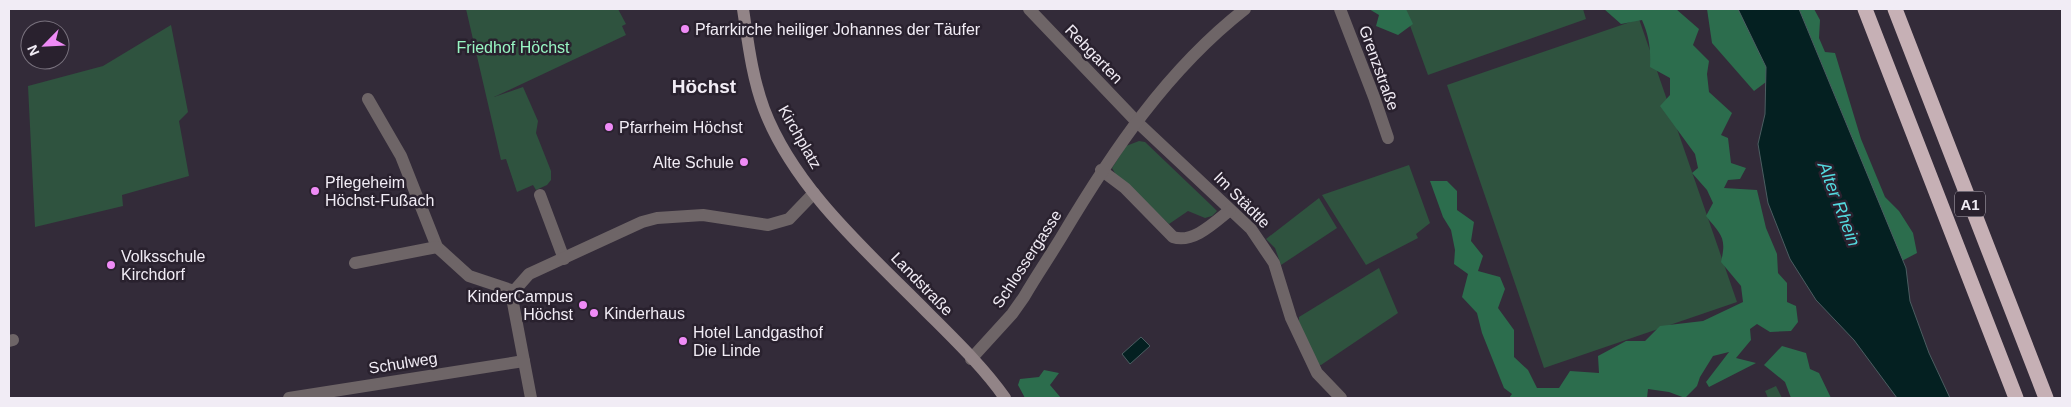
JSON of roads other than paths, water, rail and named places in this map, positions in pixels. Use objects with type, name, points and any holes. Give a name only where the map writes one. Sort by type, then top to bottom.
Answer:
[{"type":"highway","name":"A1","points":[[1865,9],[2016,398]]},
{"type":"highway","name":"A1","points":[[1895,9],[2046,398]]},
{"type":"main road","name":"Kirchplatz","points":[[744,9],[751,60],[764,108],[788,156],[814,193]]},
{"type":"main road","name":"Landstraße","points":[[814,193],[971,359],[1005,398]]},
{"type":"street","name":"Rebgarten","points":[[1029,9],[1136,121]]},
{"type":"street","name":"Schlossergasse","points":[[971,359],[1024,298],[1101,170],[1136,121],[1214,33],[1245,9]]},
{"type":"street","name":"Grenzstraße","points":[[1340,9],[1388,138]]},
{"type":"street","points":[[368,99],[401,156],[437,247],[469,276],[514,290]]},
{"type":"street","name":"Im Städtle","points":[[1136,121],[1251,229],[1263,244],[1274,264],[1290,318],[1317,373],[1341,398]]},
{"type":"street","points":[[1101,170],[1125,188],[1173,237],[1182,240],[1193,237],[1230,210]]},
{"type":"street","points":[[531,398],[513,303],[514,290],[529,274],[642,222],[657,218],[703,215],[768,225],[789,219],[814,193]]},
{"type":"street","points":[[540,195],[564,259]]},
{"type":"street","points":[[355,263],[437,247]]},
{"type":"street","name":"Schulweg","points":[[288,398],[524,360]]},
{"type":"water","name":"Alter Rhein","points":[[1738,9],[1799,9],[1906,268],[1910,301],[1929,353],[1950,398],[1897,398],[1854,340],[1816,300],[1790,259],[1768,203],[1758,144],[1765,114],[1766,67]]},
{"type":"water","points":[[1141,337],[1150,346],[1130,364],[1122,354]]},
{"type":"place","name":"Pfarrkirche heiliger Johannes der Täufer","points":[[685,29]]},
{"type":"place","name":"Pfarrheim Höchst","points":[[609,127]]},
{"type":"place","name":"Alte Schule","points":[[744,162]]},
{"type":"place","name":"Pflegeheim Höchst-Fußach","points":[[315,191]]},
{"type":"place","name":"Volksschule Kirchdorf","points":[[111,265]]},
{"type":"place","name":"KinderCampus Höchst","points":[[583,305]]},
{"type":"place","name":"Kinderhaus","points":[[594,313]]},
{"type":"place","name":"Hotel Landgasthof Die Linde","points":[[683,341]]},
{"type":"district","name":"Höchst","points":[[704,86]]},
{"type":"park label","name":"Friedhof Höchst","points":[[513,47]]}]
